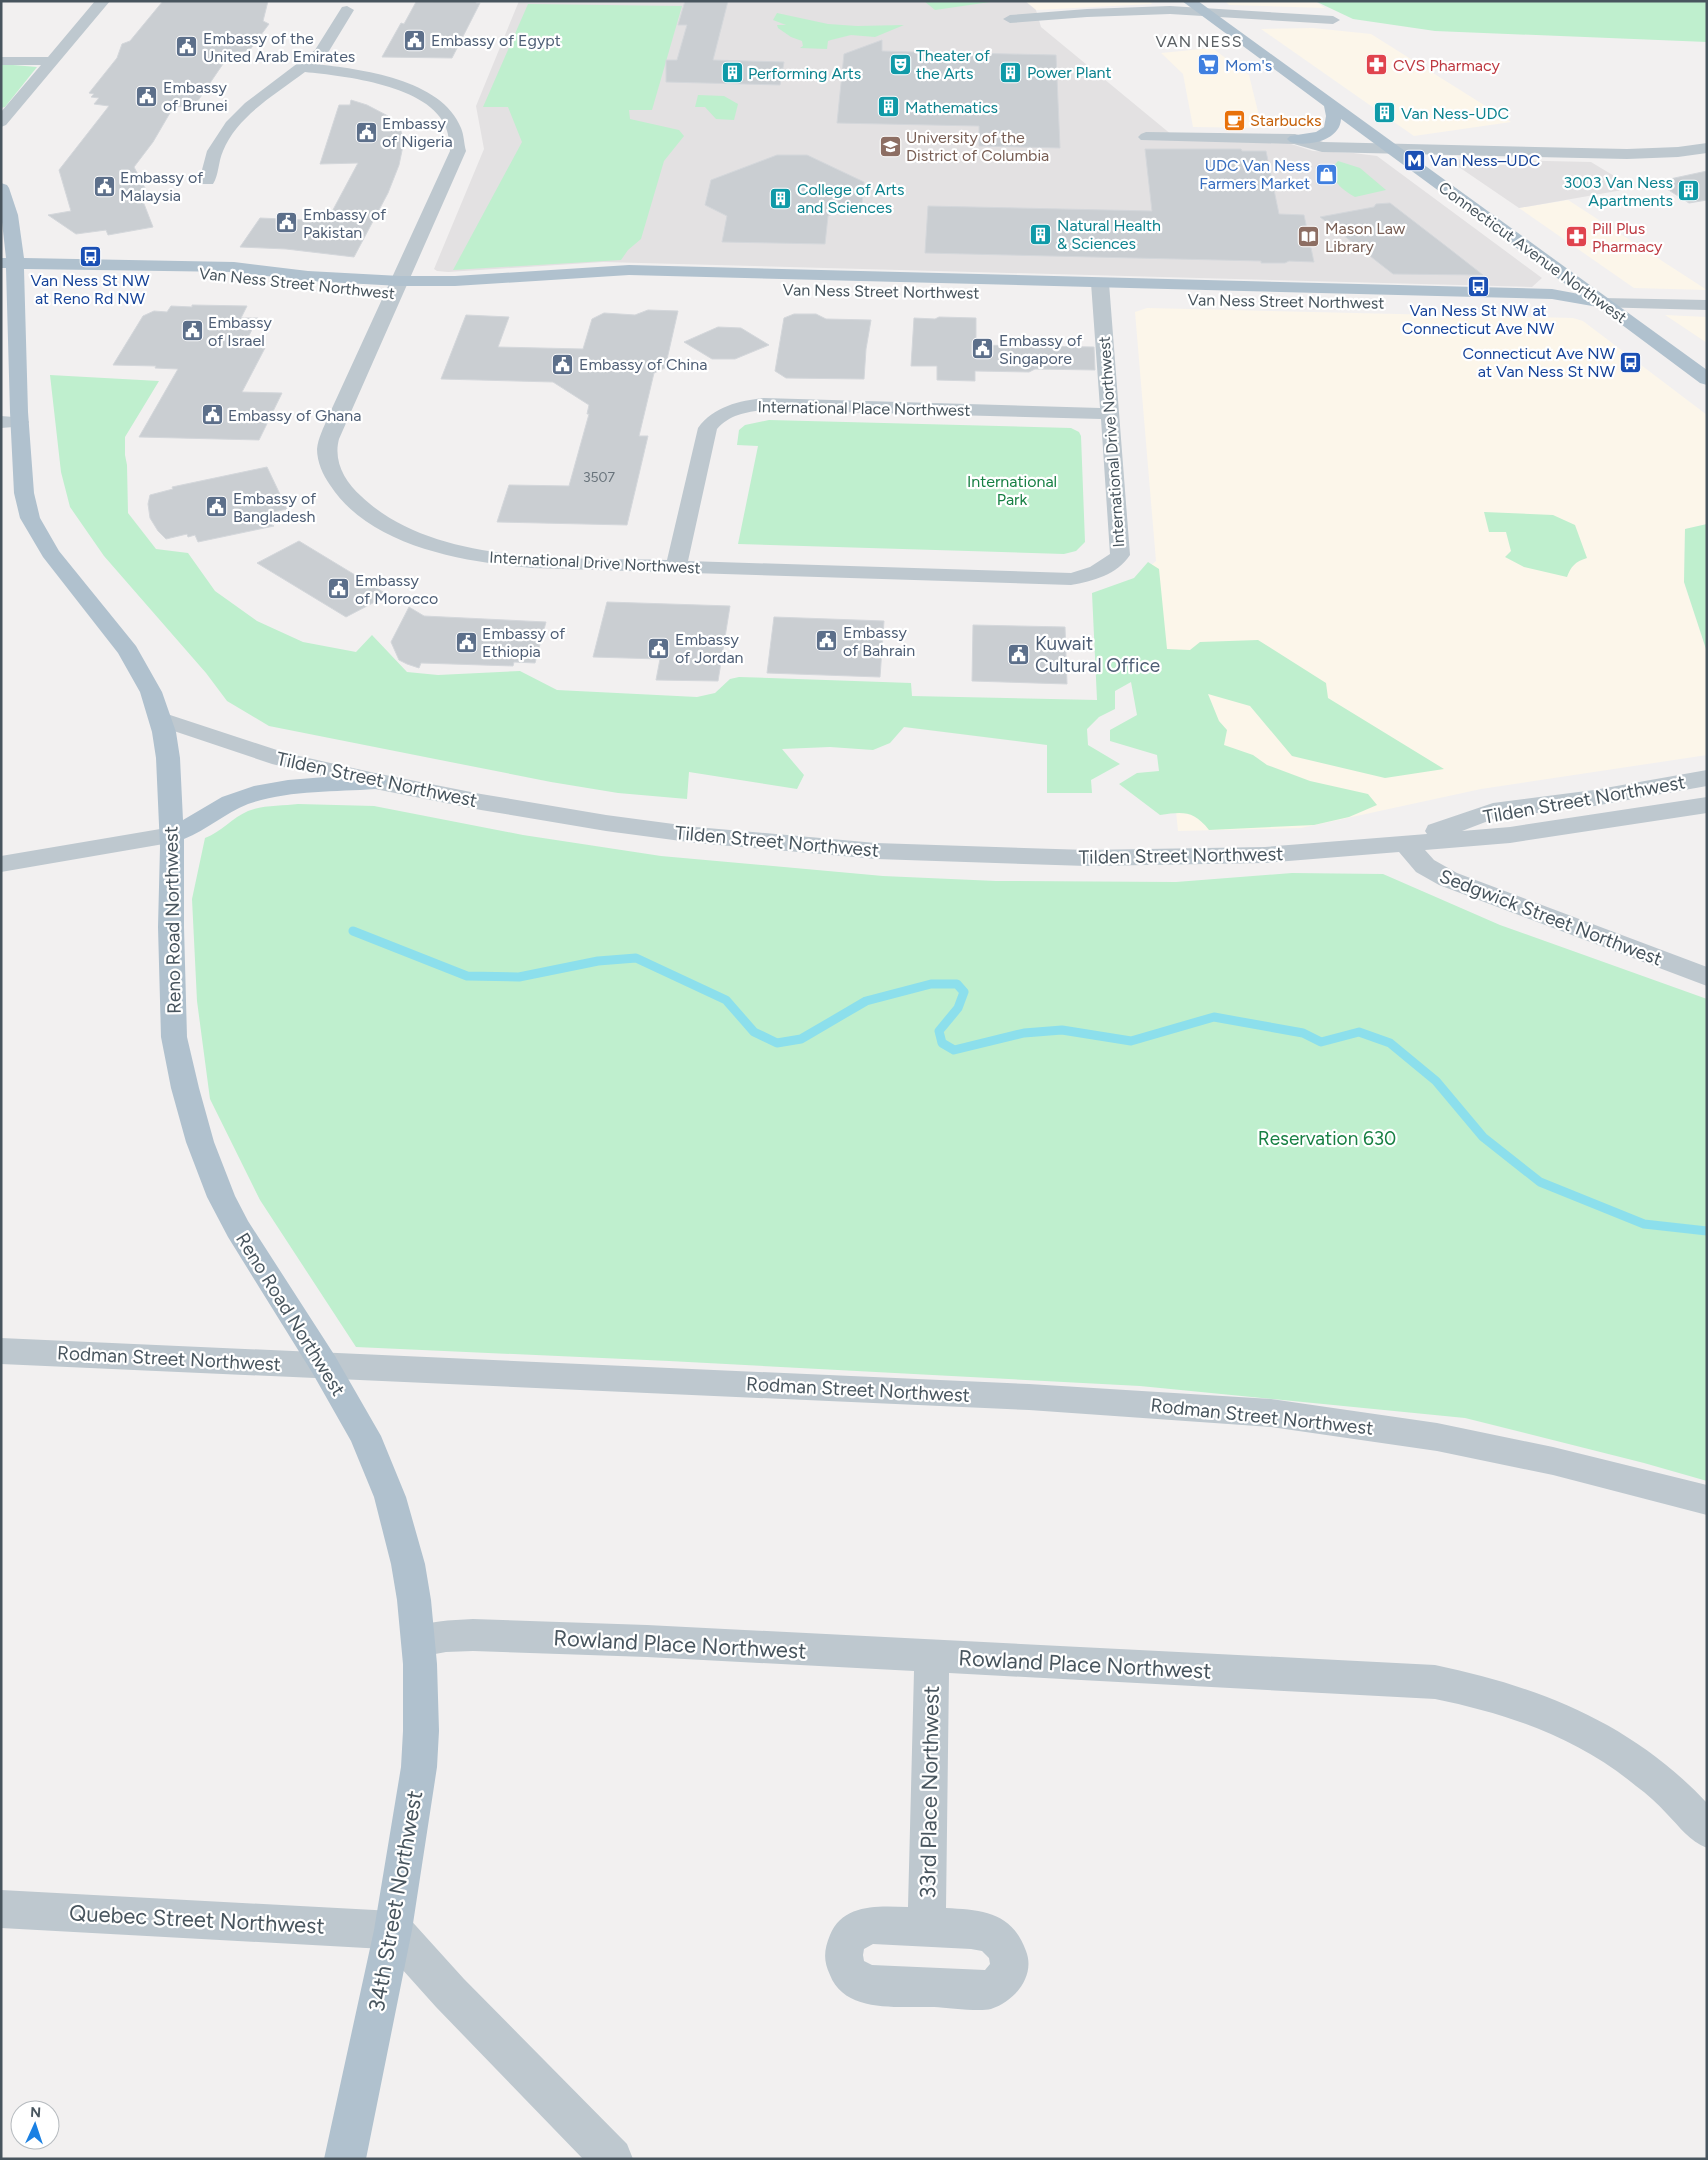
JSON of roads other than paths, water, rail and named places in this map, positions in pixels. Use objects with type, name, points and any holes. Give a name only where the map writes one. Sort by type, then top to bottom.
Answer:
[{"type":"main road","name":"Connecticut Avenue Northwest","points":[[1189,1],[1707,379]]},
{"type":"main road","points":[[1295,139],[1318,136],[1332,128],[1335,122],[1331,105]]},
{"type":"main road","name":"Reno Road Northwest","points":[[1,188],[13,231],[8,263],[10,417],[30,518],[55,560],[128,652],[151,692],[161,719],[167,745],[172,835],[171,927],[174,1037],[189,1106],[206,1160],[226,1207],[258,1262],[324,1365],[365,1436],[390,1497],[408,1564],[419,1641]]},
{"type":"main road","name":"Van Ness Street Northwest","points":[[8,263],[162,267],[286,285],[398,288],[442,294],[556,286],[615,285],[1100,290],[1572,307],[1602,303]]},
{"type":"main road","points":[[172,835],[188,828],[220,807],[251,795],[289,789],[375,781]]},
{"type":"main road","name":"34th Street Northwest","points":[[345,2159],[393,1930],[419,1767],[421,1680],[419,1641]]},
{"type":"street","points":[[1,122],[103,1]]},
{"type":"street","points":[[207,181],[215,150],[231,125],[250,106],[321,53],[347,10]]},
{"type":"street","points":[[1010,19],[1087,13],[1170,10],[1206,14],[1240,23],[1253,23],[1279,18],[1333,20]]},
{"type":"street","points":[[1,60],[52,61]]},
{"type":"street","name":"International Drive Northwest","points":[[303,67],[361,75],[409,90],[437,106],[454,128],[458,151],[398,288],[338,417],[328,443],[327,452],[331,468],[339,484],[350,498],[376,518],[408,535],[466,554],[532,562],[1071,579],[1090,574],[1112,563],[1120,555],[1100,290]]},
{"type":"street","points":[[1146,137],[1295,139],[1322,147],[1627,154],[1678,152],[1707,148]]},
{"type":"street","name":"Van Ness Street Northwest","points":[[1602,303],[1707,305]]},
{"type":"street","name":"International Place Northwest","points":[[676,566],[708,428],[713,420],[736,409],[764,404],[1109,414]]},
{"type":"street","name":"Tilden Street Northwest","points":[[161,719],[280,759],[375,781],[481,802],[625,826],[730,838],[876,851],[1036,858],[1265,855],[1519,834],[1707,805]]},
{"type":"street","name":"Tilden Street Northwest","points":[[1405,843],[1493,812],[1604,796],[1707,778]]},
{"type":"street","points":[[1,864],[172,835]]},
{"type":"street","name":"Sedgwick Street Northwest","points":[[1405,843],[1425,866],[1448,879],[1707,977]]},
{"type":"street","name":"Rodman Street Northwest","points":[[1,1350],[1086,1400],[1271,1413],[1407,1431],[1488,1447],[1553,1461],[1707,1500]]},
{"type":"street","name":"Rowland Place Northwest","points":[[419,1641],[446,1636],[473,1635],[647,1641],[932,1657],[1414,1680],[1476,1690],[1540,1710],[1598,1738],[1640,1765],[1670,1791],[1707,1830]]},
{"type":"street","name":"33rd Place Northwest","points":[[927,1927],[932,1657]]},
{"type":"street","name":"Quebec Street Northwest","points":[[1,1908],[393,1930]]},
{"type":"street","points":[[393,1930],[450,1993],[612,2159]]},
{"type":"waterway","points":[[353,931],[467,976],[519,977],[598,961],[636,958],[726,1000],[754,1032],[777,1043],[801,1039],[866,1001],[931,984],[957,984],[964,992],[958,1008],[939,1031],[942,1043],[954,1050],[1024,1033],[1062,1030],[1131,1041],[1214,1017],[1303,1033],[1321,1042],[1359,1032],[1390,1043],[1436,1081],[1483,1137],[1540,1182],[1644,1224],[1707,1231]]},
{"type":"place","name":"Embassy of Egypt","points":[[415,40]]},
{"type":"place","name":"Embassy of the United Arab Emirates","points":[[187,47]]},
{"type":"place","name":"Theater of the Arts","points":[[900,64]]},
{"type":"place","name":"Mom's","points":[[1209,65]]},
{"type":"place","name":"CVS Pharmacy","points":[[1377,65]]},
{"type":"place","name":"Power Plant","points":[[1011,72]]},
{"type":"place","name":"Performing Arts","points":[[732,73]]},
{"type":"place","name":"Embassy of Brunei","points":[[147,96]]},
{"type":"place","name":"Mathematics","points":[[889,107]]},
{"type":"place","name":"Van Ness-UDC","points":[[1385,113]]},
{"type":"place","name":"Starbucks","points":[[1234,120]]},
{"type":"place","name":"Embassy of Nigeria","points":[[366,132]]},
{"type":"place","name":"University of the District of Columbia","points":[[890,146]]},
{"type":"place","name":"Van Ness–UDC","points":[[1414,160]]},
{"type":"place","name":"UDC Van Ness Farmers Market","points":[[1326,174]]},
{"type":"place","name":"Embassy of Malaysia","points":[[104,186]]},
{"type":"place","name":"3003 Van Ness Apartments","points":[[1689,191]]},
{"type":"place","name":"College of Arts and Sciences","points":[[781,198]]},
{"type":"place","name":"Embassy of Pakistan","points":[[287,223]]},
{"type":"place","name":"Natural Health & Sciences","points":[[1041,234]]},
{"type":"place","name":"Mason Law Library","points":[[1309,237]]},
{"type":"place","name":"Pill Plus Pharmacy","points":[[1576,237]]},
{"type":"place","name":"Van Ness St NW at Reno Rd NW","points":[[90,256]]},
{"type":"place","name":"Van Ness St NW at Connecticut Ave NW","points":[[1478,286]]},
{"type":"place","name":"Embassy of Israel","points":[[192,331]]},
{"type":"place","name":"Embassy of Singapore","points":[[983,349]]},
{"type":"place","name":"Connecticut Ave NW at Van Ness St NW","points":[[1631,362]]},
{"type":"place","name":"Embassy of China","points":[[563,364]]},
{"type":"place","name":"Embassy of Ghana","points":[[212,415]]},
{"type":"place","name":"Embassy of Bangladesh","points":[[217,507]]},
{"type":"place","name":"Embassy of Morocco","points":[[339,589]]},
{"type":"place","name":"Embassy of Bahrain","points":[[827,641]]},
{"type":"place","name":"Embassy of Ethiopia","points":[[466,642]]},
{"type":"place","name":"Embassy of Jordan","points":[[659,648]]},
{"type":"place","name":"Kuwait Cultural Office","points":[[1019,654]]},
{"type":"district","name":"VAN NESS","points":[[1199,41]]},
{"type":"park label","name":"International Park","points":[[1012,490]]},
{"type":"park label","name":"Reservation 630","points":[[1327,1138]]}]
